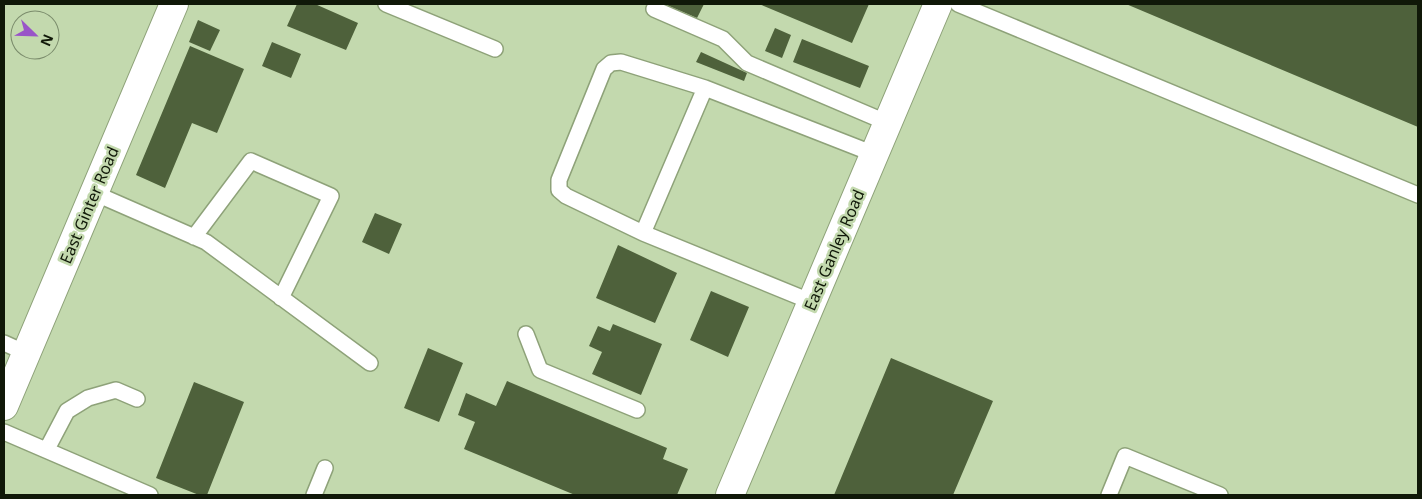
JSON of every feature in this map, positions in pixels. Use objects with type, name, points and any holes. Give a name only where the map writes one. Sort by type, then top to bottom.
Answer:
[{"type":"street","name":"East Ginter Road","points":[[4,406],[15,348],[94,193],[174,4]]},
{"type":"street","name":"East Ganley Road","points":[[730,495],[938,4]]},
{"type":"lane","points":[[386,4],[495,49]]},
{"type":"lane","points":[[958,4],[1418,196]]},
{"type":"lane","points":[[654,9],[724,39],[748,63],[888,122]]},
{"type":"lane","points":[[812,302],[643,233],[566,196],[559,190],[559,180],[604,69],[611,63],[621,62],[705,88],[874,154]]},
{"type":"lane","points":[[643,233],[705,88]]},
{"type":"lane","points":[[194,237],[252,160],[331,196],[282,298]]},
{"type":"lane","points":[[94,193],[206,242],[370,363]]},
{"type":"lane","points":[[526,334],[540,370],[637,410]]},
{"type":"lane","points":[[47,449],[67,411],[88,398],[116,390],[137,399]]},
{"type":"lane","points":[[4,432],[150,495]]},
{"type":"lane","points":[[1109,495],[1125,456],[1220,495]]},
{"type":"lane","points":[[314,495],[325,468]]},
{"type":"building","points":[[297,4],[315,4],[358,23],[346,50],[287,26]]},
{"type":"building","points":[[664,4],[704,4],[697,18]]},
{"type":"building","points":[[759,4],[869,4],[852,43]]},
{"type":"building","points":[[1126,4],[1418,4],[1418,127]]},
{"type":"building","points":[[198,20],[220,30],[210,51],[189,42]]},
{"type":"building","points":[[775,28],[791,35],[782,58],[765,51]]},
{"type":"building","points":[[802,39],[869,66],[860,88],[793,62]]},
{"type":"building","points":[[272,42],[301,54],[291,78],[262,66]]},
{"type":"building","points":[[190,46],[244,69],[217,133],[192,123],[165,188],[136,175]]},
{"type":"building","points":[[701,52],[747,73],[744,81],[696,62]]},
{"type":"building","points":[[375,213],[402,224],[389,254],[362,242]]},
{"type":"building","points":[[618,245],[677,273],[655,323],[596,298]]},
{"type":"building","points":[[711,291],[749,307],[728,357],[690,340]]},
{"type":"building","points":[[613,324],[662,344],[641,395],[592,374],[602,352],[589,346],[598,326],[610,331]]},
{"type":"building","points":[[428,348],[463,363],[439,422],[404,408]]},
{"type":"building","points":[[891,358],[993,401],[953,495],[834,495]]},
{"type":"building","points":[[507,381],[667,448],[663,459],[688,469],[677,495],[575,495],[464,449],[475,422],[458,415],[466,393],[496,406]]},
{"type":"building","points":[[194,382],[244,402],[207,495],[199,495],[156,478]]}]
